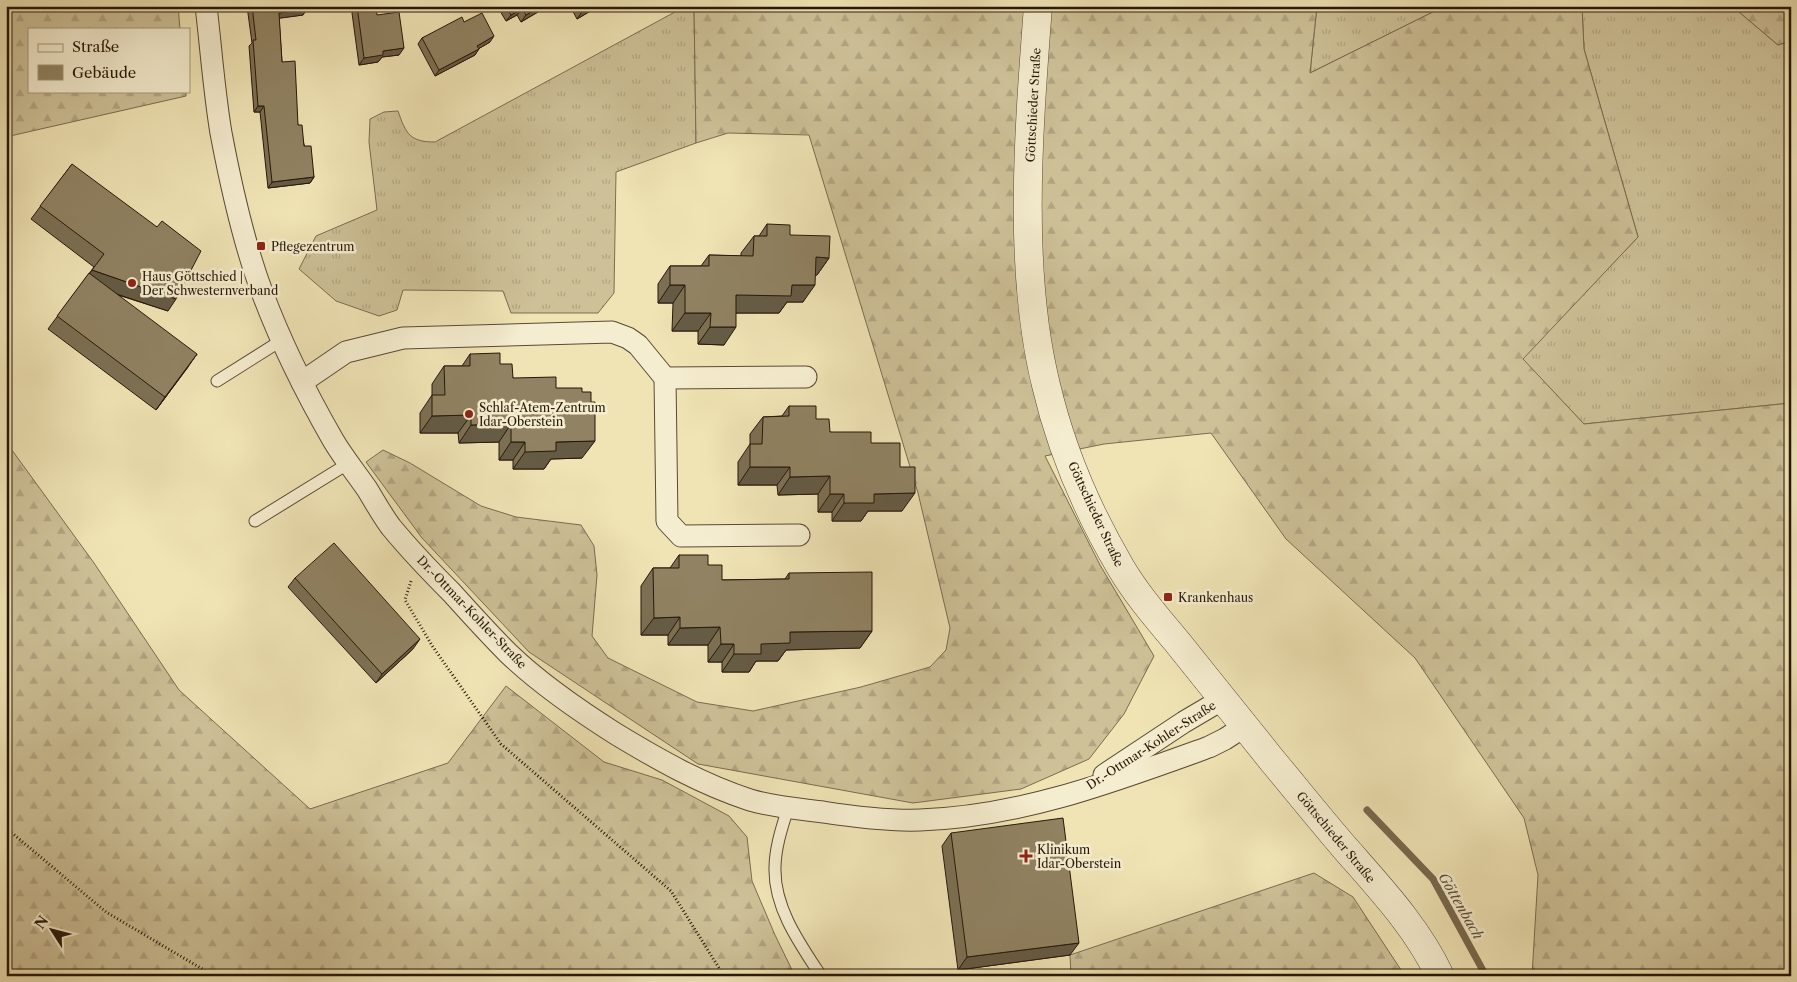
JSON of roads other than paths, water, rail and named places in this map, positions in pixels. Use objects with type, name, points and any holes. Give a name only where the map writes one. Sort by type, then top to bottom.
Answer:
[{"type":"street","name":"Dr.-Ottmar-Kohler-Straße","points":[[206,6],[221,129],[232,190],[262,292],[302,382],[335,442],[389,524],[509,654],[570,703],[634,745],[674,768],[700,781],[753,801],[788,808],[861,817],[918,820],[959,818],[1001,811],[1079,792],[1209,748],[1245,726]]},
{"type":"street","name":"Göttschieder Straße","points":[[1038,6],[1031,129],[1029,213],[1031,278],[1036,330],[1045,383],[1057,426],[1078,482],[1122,570],[1150,609],[1413,930],[1440,976]]},
{"type":"street","points":[[302,382],[346,352],[404,338],[612,332],[628,338],[638,345],[665,378],[667,521],[681,536],[799,535]]},
{"type":"street","points":[[665,378],[806,377]]},
{"type":"street","name":"Dr.-Ottmar-Kohler-Straße","points":[[1079,792],[1184,722],[1223,699]]},
{"type":"lane","points":[[217,381],[282,340]]},
{"type":"lane","points":[[255,521],[349,463]]},
{"type":"lane","points":[[788,808],[777,851],[776,884],[786,917],[796,937],[821,976]]},
{"type":"waterway","name":"Göttenbach","points":[[1367,810],[1433,879],[1486,976]]},
{"type":"place","name":"Pflegezentrum","points":[[261,246]]},
{"type":"place","name":"Haus Göttschied | Der Schwesternverband","points":[[132,283]]},
{"type":"place","name":"Schlaf-Atem-Zentrum Idar-Oberstein","points":[[469,414]]},
{"type":"place","name":"Krankenhaus","points":[[1168,597]]},
{"type":"place","name":"Klinikum Idar-Oberstein","points":[[1026,856]]}]
